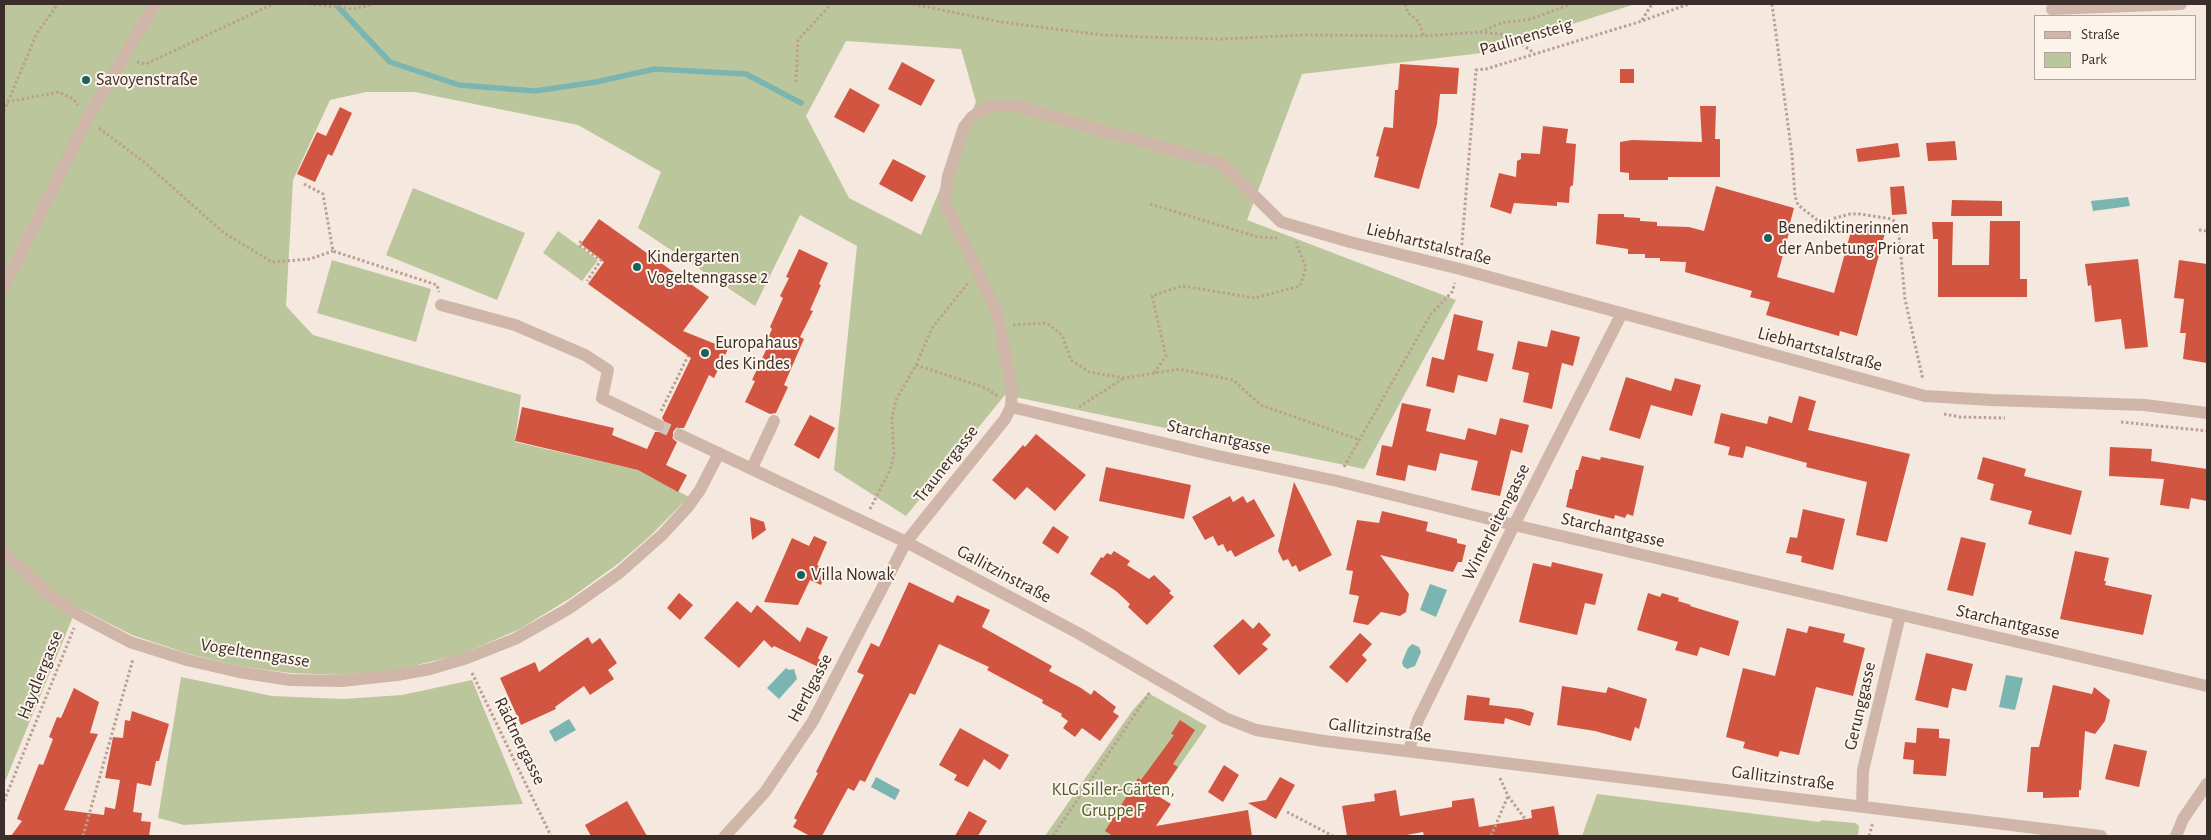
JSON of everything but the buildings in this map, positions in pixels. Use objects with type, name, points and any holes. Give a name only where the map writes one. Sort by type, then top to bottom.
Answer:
[{"type":"street","points":[[4,287],[87,118],[155,4]]},
{"type":"street","points":[[2052,10],[2181,4]]},
{"type":"street","name":"Liebhartstalstraße","points":[[1011,407],[1012,388],[997,312],[947,207],[945,190],[964,127],[980,110],[996,105],[1015,106],[1222,164],[1281,222],[1290,225],[1460,269],[1925,396],[2145,405],[2207,413]]},
{"type":"street","points":[[441,304],[514,326],[585,355],[608,370],[602,398],[657,424]]},
{"type":"street","name":"Winterleitengasse","points":[[1409,750],[1418,720],[1514,524],[1622,313]]},
{"type":"street","name":"Starchantgasse","points":[[1011,407],[1218,456],[1337,481],[2207,686]]},
{"type":"street","name":"Traunergasse","points":[[906,542],[1004,419],[1011,407]]},
{"type":"street","points":[[752,468],[774,421]]},
{"type":"street","name":"Gallitzinstraße","points":[[680,436],[752,468],[906,542],[1078,633],[1225,718],[1256,730],[1314,740],[1409,750],[2101,836]]},
{"type":"street","name":"Vogeltenngasse","points":[[4,553],[50,596],[79,616],[130,642],[187,660],[239,672],[290,680],[342,681],[397,676],[430,669],[466,658],[515,639],[568,609],[619,573],[662,536],[700,490],[719,453]]},
{"type":"street","name":"Hertlgasse","points":[[725,836],[765,792],[813,721],[906,542]]},
{"type":"street","name":"Gerunggasse","points":[[1862,806],[1863,770],[1900,614]]},
{"type":"street","points":[[2176,836],[2183,819],[2207,784]]},
{"type":"path","points":[[4,111],[37,33],[58,4]]},
{"type":"path","points":[[135,62],[146,64],[273,4]]},
{"type":"path","points":[[309,4],[354,9],[374,4]]},
{"type":"path","points":[[796,82],[798,40],[831,4]]},
{"type":"path","points":[[913,4],[1001,22],[1103,35],[1222,40],[1303,35],[1424,36],[1480,32],[1508,35],[1534,53]]},
{"type":"path","points":[[1405,4],[1408,13],[1418,21],[1424,36]]},
{"type":"path","points":[[1480,32],[1501,23],[1531,19],[1571,4]]},
{"type":"path","points":[[1642,21],[1652,4]]},
{"type":"path","name":"Paulinensteig","points":[[1337,481],[1431,314],[1452,292],[1460,269],[1476,70],[1642,21],[1689,4]]},
{"type":"path","points":[[1772,4],[1792,155],[1795,196],[1798,205],[1820,222],[1850,214],[1860,214],[1892,219],[1898,226],[1905,299],[1925,396]]},
{"type":"path","points":[[7,102],[60,92],[73,99],[87,118]]},
{"type":"path","points":[[100,128],[144,162],[224,233],[272,262],[310,259],[333,251],[437,284],[441,304]]},
{"type":"path","points":[[304,184],[323,194],[333,251]]},
{"type":"path","points":[[1150,204],[1258,237],[1295,239]]},
{"type":"path","points":[[1154,373],[1166,356],[1152,296],[1182,286],[1255,298],[1300,286],[1306,268],[1290,225]]},
{"type":"path","points":[[2200,230],[2207,231]]},
{"type":"path","points":[[581,241],[579,244],[601,260],[587,281]]},
{"type":"path","points":[[863,523],[890,470],[894,454],[893,409],[916,365],[932,328],[970,280],[981,275]]},
{"type":"path","points":[[1000,326],[1046,323],[1062,335],[1071,360],[1089,372],[1125,378],[1179,369],[1233,380],[1261,406],[1360,440]]},
{"type":"path","points":[[657,424],[688,356]]},
{"type":"path","points":[[916,365],[986,388],[1011,407]]},
{"type":"path","points":[[1062,419],[1125,378]]},
{"type":"path","name":"Haydlergasse","points":[[4,801],[75,625],[83,630]]},
{"type":"path","points":[[83,836],[134,656]]},
{"type":"path","name":"Rädtnergasse","points":[[466,658],[551,836]]},
{"type":"path","points":[[1053,836],[1148,694]]},
{"type":"path","points":[[1491,836],[1508,796],[1526,820]]},
{"type":"path","points":[[1287,812],[1332,836]]},
{"type":"green space","points":[[4,4],[1635,4],[1482,53],[1302,74],[1247,220],[1456,300],[1364,469],[1005,395],[906,516],[834,470],[857,246],[800,215],[755,306],[638,228],[661,172],[578,125],[415,92],[366,92],[330,100],[293,180],[286,306],[313,335],[521,395],[515,442],[638,470],[689,497],[649,537],[619,563],[572,597],[520,629],[462,654],[396,670],[342,675],[290,673],[239,666],[189,654],[132,635],[77,607],[4,784]],"holes":[[[846,41],[961,49],[976,102],[921,235],[849,198],[806,116]]]},
{"type":"green space","points":[[413,188],[525,233],[497,300],[386,255]]},
{"type":"green space","points":[[558,231],[598,260],[582,281],[543,253]]},
{"type":"green space","points":[[332,260],[431,289],[416,342],[317,313]]},
{"type":"green space","points":[[181,677],[272,696],[343,699],[402,695],[472,680],[523,804],[184,825],[158,818]]},
{"type":"green space","name":"KLG Siller-Gärten, Gruppe F","points":[[1148,693],[1207,726],[1131,836],[1045,836],[1132,711]]},
{"type":"green space","points":[[1597,794],[1820,822],[1821,820],[1856,823],[1859,826],[1858,836],[1582,836]]},
{"type":"water","points":[[2128,197],[2130,206],[2093,211],[2091,201]]},
{"type":"water","points":[[1430,584],[1447,590],[1436,617],[1420,610]]},
{"type":"water","points":[[1412,644],[1419,647],[1421,652],[1415,666],[1407,669],[1403,666],[1402,662],[1408,648]]},
{"type":"water","points":[[786,668],[789,670],[794,669],[797,679],[779,699],[767,688]]},
{"type":"water","points":[[2006,675],[2023,678],[2015,710],[1999,707]]},
{"type":"water","points":[[569,719],[576,730],[555,742],[549,731]]},
{"type":"water","points":[[876,777],[900,790],[895,800],[871,787]]},
{"type":"waterway","points":[[339,8],[390,62],[459,85],[535,91],[596,82],[655,69],[746,74],[801,103]]},
{"type":"tunnel","points":[[658,425],[680,435]]},
{"type":"place","name":"Savoyenstraße","points":[[86,80]]},
{"type":"place","name":"Benediktinerinnen der Anbetung Priorat","points":[[1768,238]]},
{"type":"place","name":"Kindergarten Vogeltenngasse 2","points":[[637,267]]},
{"type":"place","name":"Europahaus des Kindes","points":[[705,353]]},
{"type":"place","name":"Villa Nowak","points":[[801,575]]}]
